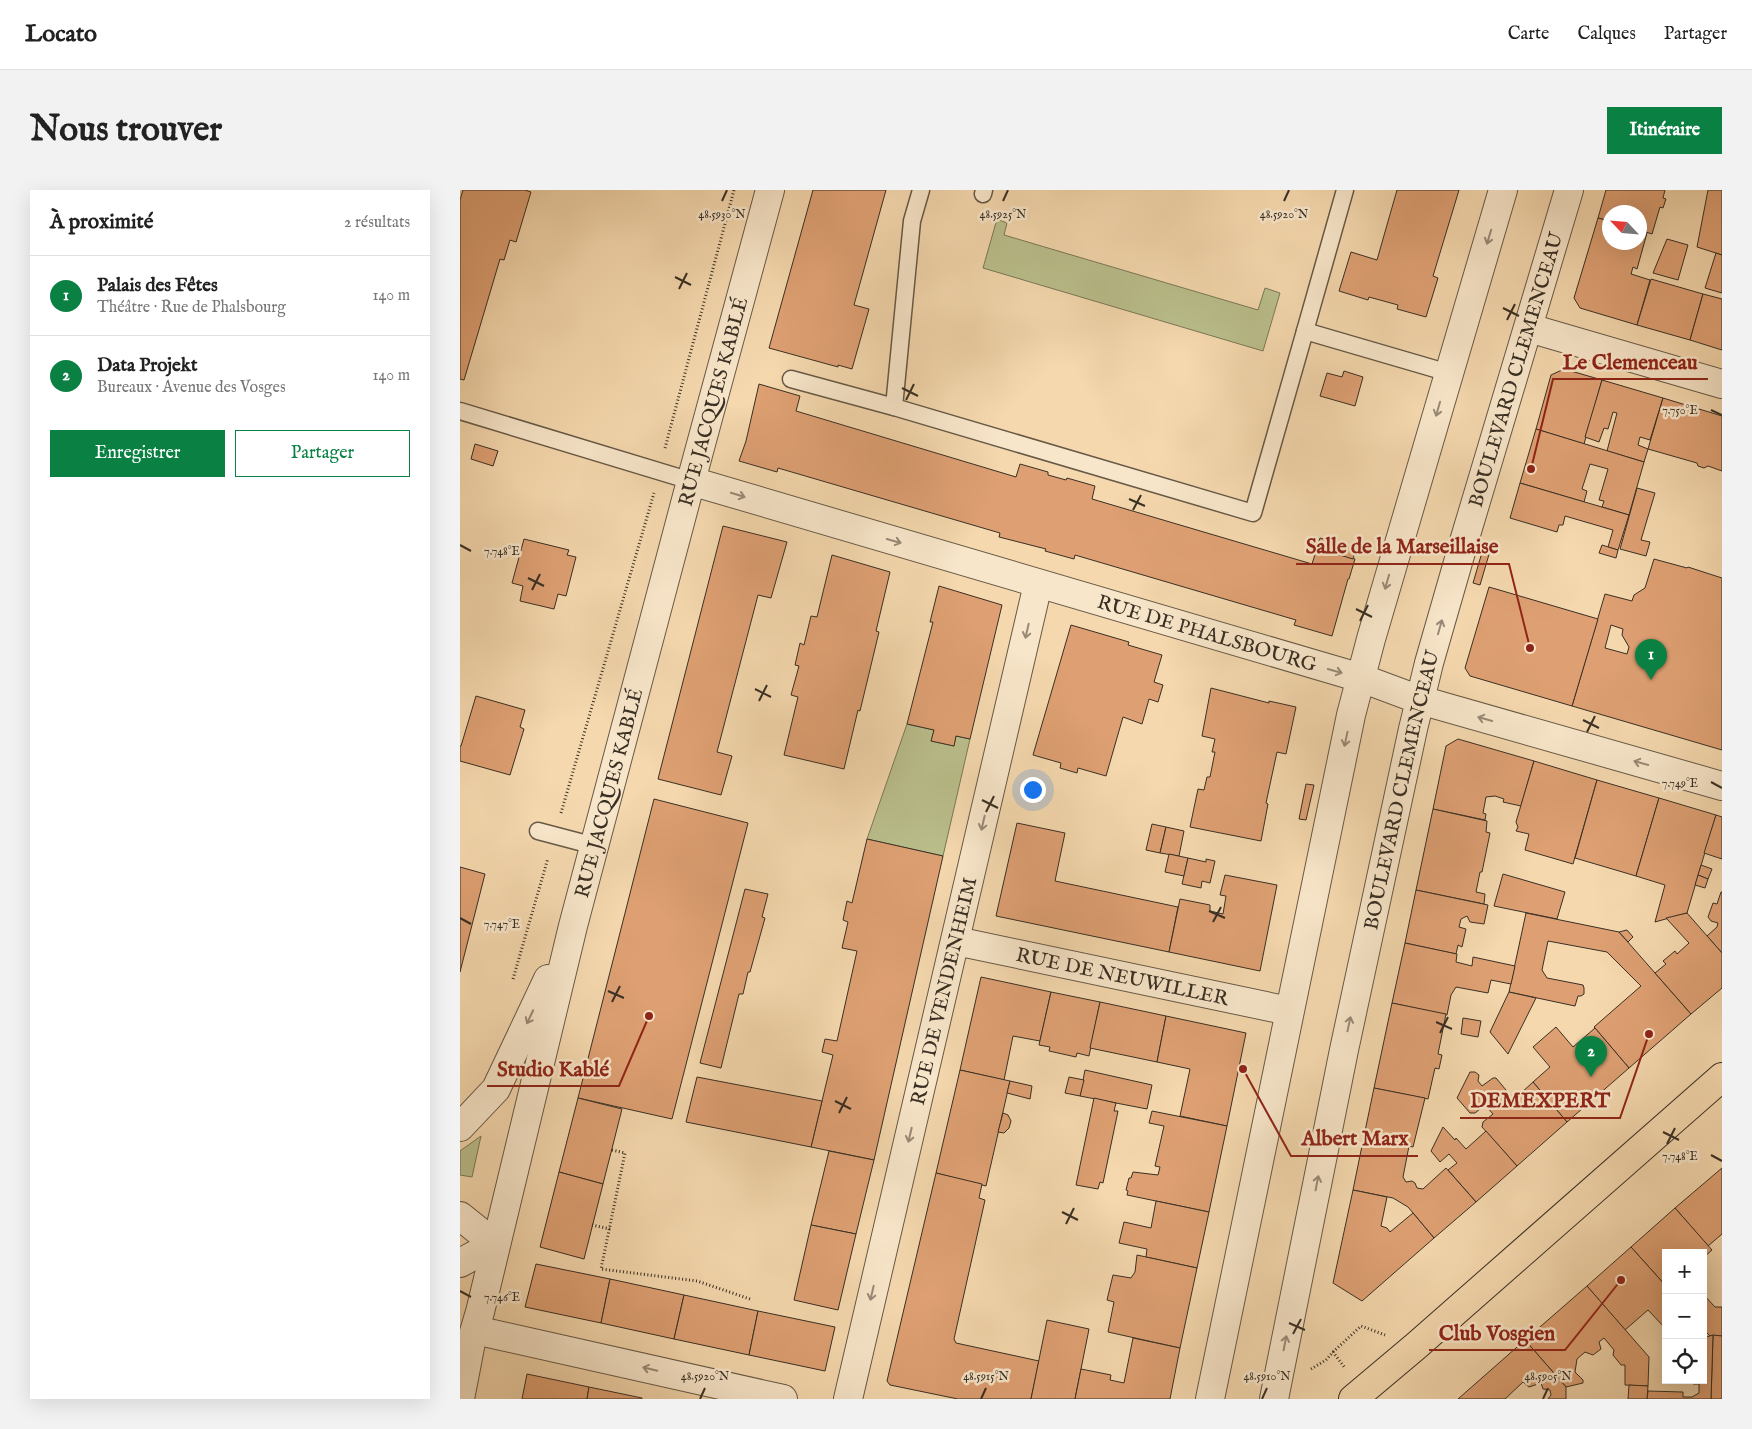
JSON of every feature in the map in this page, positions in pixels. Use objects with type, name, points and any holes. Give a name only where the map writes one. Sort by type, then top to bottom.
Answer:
[{"type":"main road","points":[[1357,1395],[1416,1346],[1722,1077]]},
{"type":"street","name":"RUE JACQUES KABLÉ","points":[[460,1399],[495,1244],[573,926],[770,190]]},
{"type":"street","points":[[1210,1399],[1289,1011],[1360,678],[1502,190]]},
{"type":"street","name":"BOULEVARD CLEMENCEAU","points":[[1275,1395],[1346,1040],[1420,700],[1465,538],[1569,190]]},
{"type":"street","points":[[1528,328],[1722,384]]},
{"type":"street","name":"RUE DE PHALSBOURG","points":[[691,481],[1360,678],[1420,700],[1722,786]]},
{"type":"street","name":"RUE DE VENDENHEIM","points":[[848,1399],[1038,584]]},
{"type":"street","points":[[460,1127],[496,1089],[573,926]]},
{"type":"street","name":"RUE DE NEUWILLER","points":[[956,941],[1289,1011]]},
{"type":"street","points":[[460,1216],[495,1244],[460,1263]]},
{"type":"street","points":[[475,1330],[783,1399]]},
{"type":"lane","points":[[894,408],[912,221],[921,190]]},
{"type":"lane","points":[[791,379],[1253,513],[1345,190]]},
{"type":"lane","points":[[1305,331],[1449,373]]},
{"type":"lane","points":[[460,411],[691,481]]},
{"type":"lane","points":[[538,831],[595,846]]},
{"type":"path","name":"RUE JACQUES KABLÉ","points":[[512,986],[659,472],[734,190]]},
{"type":"path","points":[[612,1150],[625,1153],[601,1268],[698,1281],[750,1299]]},
{"type":"path","points":[[592,1225],[610,1229]]},
{"type":"path","points":[[1275,1395],[1326,1360],[1360,1326],[1416,1346]]},
{"type":"path","points":[[1333,1352],[1357,1395]]},
{"type":"green space","points":[[997,219],[1007,223],[1004,235],[1258,310],[1265,288],[1280,293],[1263,351],[983,268]]},
{"type":"green space","points":[[907,724],[934,730],[931,741],[954,746],[956,736],[970,739],[943,856],[867,839]]},
{"type":"green space","points":[[481,1136],[472,1177],[460,1175],[460,1151]]},
{"type":"building","points":[[463,190],[525,190],[531,192],[516,242],[510,240],[504,260],[500,259],[464,380],[460,379],[460,200]]},
{"type":"building","points":[[813,190],[886,190],[854,305],[869,309],[852,369],[769,348]]},
{"type":"building","points":[[1397,190],[1459,190],[1433,276],[1438,278],[1426,317],[1397,309],[1398,305],[1369,297],[1368,300],[1339,291],[1351,252],[1377,260]]},
{"type":"building","points":[[1606,190],[1665,190],[1663,198],[1666,199],[1663,208],[1660,207],[1652,234],[1647,232],[1647,205],[1602,205],[1602,219],[1598,218]]},
{"type":"building","points":[[1708,190],[1722,190],[1722,255],[1697,247]]},
{"type":"building","points":[[1598,218],[1602,219],[1602,250],[1642,250],[1637,269],[1633,267],[1631,274],[1650,280],[1637,325],[1580,308],[1574,298]]},
{"type":"building","points":[[1667,239],[1688,245],[1678,280],[1653,273]]},
{"type":"building","points":[[1716,253],[1722,255],[1722,293],[1705,288]]},
{"type":"building","points":[[1651,279],[1703,294],[1690,340],[1637,325]]},
{"type":"building","points":[[1703,294],[1722,299],[1722,350],[1690,340]]},
{"type":"building","points":[[1564,369],[1602,380],[1584,444],[1536,429],[1551,375]]},
{"type":"building","points":[[1344,371],[1363,377],[1355,406],[1320,396],[1327,373],[1342,377]]},
{"type":"building","points":[[1602,380],[1663,398],[1650,440],[1640,437],[1638,445],[1648,449],[1644,462],[1607,451],[1617,413],[1613,412],[1608,429],[1604,428],[1599,442],[1585,437]]},
{"type":"building","points":[[759,384],[800,396],[796,411],[1016,477],[1020,464],[1048,472],[1048,475],[1095,486],[1092,499],[1312,564],[1317,548],[1355,559],[1332,636],[1294,625],[1296,620],[1075,555],[1074,559],[1045,551],[1046,549],[999,537],[1000,533],[778,468],[777,472],[739,461],[746,441]]},
{"type":"building","points":[[1663,398],[1722,416],[1722,471],[1708,466],[1704,468],[1698,466],[1697,463],[1648,449]]},
{"type":"building","points":[[1536,429],[1644,462],[1629,515],[1602,507],[1604,501],[1599,500],[1608,469],[1590,464],[1582,489],[1587,491],[1584,502],[1520,483]]},
{"type":"building","points":[[475,444],[498,451],[493,466],[471,459]]},
{"type":"building","points":[[1520,483],[1629,515],[1618,550],[1608,547],[1613,530],[1565,516],[1563,525],[1559,525],[1557,532],[1510,518]]},
{"type":"building","points":[[1637,488],[1655,493],[1641,540],[1650,542],[1646,556],[1620,549]]},
{"type":"building","points":[[723,526],[787,542],[771,598],[758,595],[717,752],[732,756],[721,795],[658,779]]},
{"type":"building","points":[[1320,538],[1356,549],[1353,559],[1317,548]]},
{"type":"building","points":[[524,539],[569,550],[567,555],[576,557],[566,596],[558,594],[554,609],[520,601],[523,586],[512,583]]},
{"type":"building","points":[[1602,545],[1618,550],[1616,558],[1599,553]]},
{"type":"building","points":[[1483,549],[1490,551],[1480,585],[1473,583]]},
{"type":"building","points":[[832,555],[890,572],[876,631],[879,632],[844,769],[784,755],[798,697],[791,695],[799,666],[795,665],[800,643],[804,645],[811,616],[817,617]]},
{"type":"building","points":[[1654,559],[1722,578],[1722,750],[1572,706],[1605,594],[1632,601],[1634,595],[1645,588]],"holes":[[[1611,625],[1623,629],[1622,635],[1629,647],[1627,654],[1605,648]]]},
{"type":"building","points":[[939,586],[1002,605],[970,739],[956,736],[954,746],[931,741],[934,730],[907,724],[933,622],[930,622]]},
{"type":"building","points":[[1489,587],[1598,619],[1572,706],[1470,676],[1465,668]]},
{"type":"building","points":[[1071,625],[1129,642],[1128,645],[1162,655],[1154,682],[1163,685],[1158,702],[1149,699],[1142,724],[1123,717],[1106,776],[1078,768],[1077,773],[1060,768],[1061,763],[1033,755]]},
{"type":"building","points":[[1211,688],[1269,703],[1269,701],[1296,707],[1286,754],[1277,752],[1266,803],[1268,804],[1261,841],[1190,827],[1198,789],[1204,790],[1207,777],[1210,777],[1215,752],[1212,752],[1215,739],[1202,736]]},
{"type":"building","points":[[476,696],[525,710],[520,727],[524,729],[510,775],[460,761],[460,746]]},
{"type":"building","points":[[1458,739],[1534,761],[1521,806],[1503,802],[1504,799],[1495,796],[1486,797],[1483,813],[1486,814],[1485,820],[1433,809],[1446,746]]},
{"type":"building","points":[[1534,761],[1597,780],[1573,864],[1525,850],[1529,834],[1516,831],[1518,827],[1516,822]]},
{"type":"building","points":[[1597,780],[1659,798],[1636,876],[1575,858]]},
{"type":"building","points":[[1306,784],[1314,785],[1306,820],[1299,819]]},
{"type":"building","points":[[1659,798],[1716,815],[1687,913],[1655,922],[1665,885],[1636,876]]},
{"type":"building","points":[[654,799],[748,823],[672,1119],[578,1098]]},
{"type":"building","points":[[1433,809],[1487,821],[1486,832],[1490,833],[1476,892],[1485,894],[1484,904],[1416,890]]},
{"type":"building","points":[[1716,815],[1722,817],[1722,859],[1704,853]]},
{"type":"building","points":[[1017,823],[1065,833],[1055,881],[1178,907],[1169,952],[996,916]]},
{"type":"building","points":[[1152,824],[1166,827],[1160,853],[1146,850]]},
{"type":"building","points":[[1166,827],[1184,831],[1179,856],[1160,853]]},
{"type":"building","points":[[867,839],[943,856],[874,1160],[811,1147],[833,1055],[822,1052],[825,1039],[837,1041],[857,951],[842,948],[848,922],[843,920],[847,901],[852,903]]},
{"type":"building","points":[[1169,854],[1188,858],[1184,876],[1165,872]]},
{"type":"building","points":[[1188,858],[1206,862],[1206,859],[1215,861],[1210,883],[1202,881],[1201,888],[1182,884]]},
{"type":"building","points":[[1701,865],[1712,869],[1708,879],[1698,875]]},
{"type":"building","points":[[460,867],[485,874],[460,972]]},
{"type":"building","points":[[1503,874],[1565,892],[1557,919],[1494,906]]},
{"type":"building","points":[[1225,875],[1277,885],[1260,971],[1169,952],[1180,899],[1210,905],[1210,911],[1223,914],[1226,896],[1220,895]]},
{"type":"building","points":[[1698,875],[1708,879],[1705,888],[1695,885]]},
{"type":"building","points":[[745,889],[768,894],[762,917],[765,918],[743,994],[739,994],[721,1068],[700,1063]]},
{"type":"building","points":[[1416,890],[1488,905],[1484,924],[1470,922],[1467,916],[1461,919],[1459,927],[1466,929],[1462,947],[1458,945],[1456,954],[1405,943]]},
{"type":"building","points":[[1721,892],[1722,953],[1707,936],[1717,927],[1718,923],[1711,921],[1708,917],[1713,903],[1717,904]]},
{"type":"building","points":[[1526,913],[1619,932],[1691,1014],[1629,1068],[1594,1027],[1641,986],[1607,952],[1548,941],[1542,970],[1547,978],[1583,985],[1584,994],[1578,996],[1575,1006],[1509,992]]},
{"type":"building","points":[[1687,913],[1722,953],[1722,988],[1691,1014],[1655,973],[1666,964],[1663,961],[1675,951],[1677,954],[1689,943],[1666,918]]},
{"type":"building","points":[[1627,930],[1633,937],[1628,942],[1619,932]]},
{"type":"building","points":[[1405,943],[1457,954],[1456,962],[1472,966],[1473,957],[1515,966],[1511,984],[1491,980],[1488,993],[1456,987],[1451,995],[1447,1015],[1392,1003]]},
{"type":"building","points":[[981,977],[1051,992],[1040,1041],[1013,1036],[1004,1080],[960,1070]]},
{"type":"building","points":[[1051,992],[1100,1002],[1089,1056],[1077,1053],[1076,1057],[1049,1051],[1050,1047],[1039,1045]]},
{"type":"building","points":[[1509,992],[1536,998],[1508,1054],[1490,1032]]},
{"type":"building","points":[[1100,1002],[1166,1016],[1157,1062],[1090,1048]]},
{"type":"building","points":[[1392,1003],[1446,1014],[1438,1054],[1442,1055],[1439,1069],[1435,1068],[1428,1099],[1374,1088]]},
{"type":"building","points":[[1166,1016],[1246,1033],[1227,1126],[1180,1116],[1190,1069],[1157,1062]]},
{"type":"building","points":[[1463,1018],[1481,1021],[1478,1037],[1461,1034]]},
{"type":"building","points":[[1556,1027],[1573,1047],[1595,1028],[1629,1068],[1567,1122],[1533,1082],[1550,1067],[1533,1047]]},
{"type":"building","points":[[960,1070],[1010,1081],[986,1186],[936,1173]]},
{"type":"building","points":[[1085,1070],[1152,1085],[1147,1109],[1080,1096]]},
{"type":"building","points":[[1470,1072],[1475,1072],[1479,1075],[1478,1081],[1482,1086],[1496,1078],[1511,1096],[1520,1094],[1533,1082],[1567,1122],[1517,1166],[1482,1127],[1483,1122],[1493,1114],[1485,1105],[1475,1113],[1470,1113],[1457,1098]]},
{"type":"building","points":[[697,1077],[822,1101],[811,1147],[686,1122]]},
{"type":"building","points":[[1069,1077],[1084,1080],[1080,1096],[1065,1093]]},
{"type":"building","points":[[1010,1081],[1032,1086],[1030,1099],[1007,1093]]},
{"type":"building","points":[[1374,1088],[1425,1098],[1413,1147],[1364,1136]]},
{"type":"building","points":[[578,1098],[622,1109],[603,1184],[559,1172]]},
{"type":"building","points":[[1094,1098],[1116,1103],[1114,1111],[1118,1111],[1103,1183],[1100,1182],[1098,1189],[1076,1185]]},
{"type":"building","points":[[1152,1111],[1227,1126],[1209,1212],[1127,1195],[1128,1191],[1126,1190],[1129,1178],[1131,1178],[1133,1172],[1158,1175],[1160,1167],[1155,1166],[1164,1126],[1149,1123]]},
{"type":"building","points":[[1003,1113],[1008,1115],[1011,1121],[1009,1128],[1004,1133],[998,1132]]},
{"type":"building","points":[[1443,1127],[1466,1149],[1486,1131],[1517,1166],[1476,1202],[1448,1170],[1457,1163],[1449,1154],[1440,1162],[1431,1151]]},
{"type":"building","points":[[1364,1136],[1409,1146],[1403,1177],[1406,1182],[1412,1181],[1417,1188],[1423,1189],[1446,1168],[1476,1202],[1434,1238],[1408,1207],[1393,1198],[1353,1190]]},
{"type":"building","points":[[829,1151],[874,1160],[856,1234],[811,1225]]},
{"type":"building","points":[[1722,1168],[1722,1234],[1708,1246],[1675,1208]]},
{"type":"building","points":[[559,1172],[603,1184],[584,1259],[540,1247]]},
{"type":"building","points":[[936,1173],[982,1184],[979,1198],[985,1200],[954,1339],[956,1343],[1039,1361],[1031,1399],[958,1399],[890,1385],[887,1381]]},
{"type":"building","points":[[1353,1190],[1387,1197],[1381,1226],[1387,1228],[1390,1232],[1413,1213],[1434,1238],[1362,1301],[1333,1283]]},
{"type":"building","points":[[1156,1201],[1209,1212],[1197,1268],[1146,1257],[1147,1249],[1119,1243],[1124,1222],[1151,1228]]},
{"type":"building","points":[[1675,1208],[1712,1250],[1707,1254],[1707,1249],[1662,1249],[1662,1282],[1631,1247]]},
{"type":"building","points":[[811,1225],[856,1234],[838,1310],[794,1300]]},
{"type":"building","points":[[1631,1247],[1662,1282],[1662,1325],[1648,1310],[1625,1330],[1587,1286]]},
{"type":"building","points":[[1137,1255],[1197,1268],[1180,1348],[1108,1332],[1114,1302],[1107,1300],[1113,1275],[1131,1278],[1135,1272]]},
{"type":"building","points":[[536,1264],[610,1279],[601,1323],[525,1307]]},
{"type":"building","points":[[610,1279],[684,1295],[674,1339],[601,1323]]},
{"type":"building","points":[[1587,1286],[1649,1357],[1648,1386],[1625,1385],[1625,1365],[1621,1365],[1613,1355],[1614,1350],[1604,1338],[1599,1342],[1601,1349],[1593,1355],[1585,1352],[1577,1359],[1575,1372],[1583,1380],[1583,1383],[1566,1387],[1525,1340]]},
{"type":"building","points":[[684,1295],[758,1311],[749,1355],[674,1339]]},
{"type":"building","points":[[1707,1298],[1715,1307],[1722,1307],[1722,1336],[1710,1336],[1707,1333]]},
{"type":"building","points":[[758,1311],[835,1327],[825,1371],[749,1355]]},
{"type":"building","points":[[1047,1320],[1089,1329],[1075,1399],[1031,1399]]},
{"type":"building","points":[[1713,1335],[1722,1336],[1722,1399],[1711,1399]]},
{"type":"building","points":[[1713,1335],[1711,1399],[1647,1399],[1648,1391],[1683,1392],[1683,1397],[1692,1397],[1699,1393],[1699,1384],[1707,1384],[1707,1337]]},
{"type":"building","points":[[1133,1338],[1180,1348],[1170,1399],[1075,1399],[1081,1369],[1111,1375],[1110,1380],[1124,1383]]},
{"type":"building","points":[[1525,1340],[1566,1387],[1566,1399],[1548,1399],[1551,1395],[1550,1390],[1543,1389],[1541,1383],[1529,1387],[1523,1382],[1505,1399],[1458,1399]]},
{"type":"building","points":[[527,1374],[589,1387],[587,1399],[522,1399]]},
{"type":"building","points":[[1629,1385],[1648,1386],[1647,1399],[1628,1399]]},
{"type":"building","points":[[589,1387],[642,1398],[642,1399],[587,1399]]},
{"type":"place","name":"Le Clemenceau","points":[[1531,469]]},
{"type":"place","name":"Salle de la Marseillaise","points":[[1530,648]]},
{"type":"place","name":"Palais des Fêtes","points":[[1651,680]]},
{"type":"place","name":"Studio Kablé","points":[[649,1016]]},
{"type":"place","name":"DEMEXPERT","points":[[1649,1034]]},
{"type":"place","name":"Albert Marx","points":[[1243,1069]]},
{"type":"place","name":"Data Projekt","points":[[1591,1077]]},
{"type":"place","name":"Club Vosgien","points":[[1621,1280]]}]
